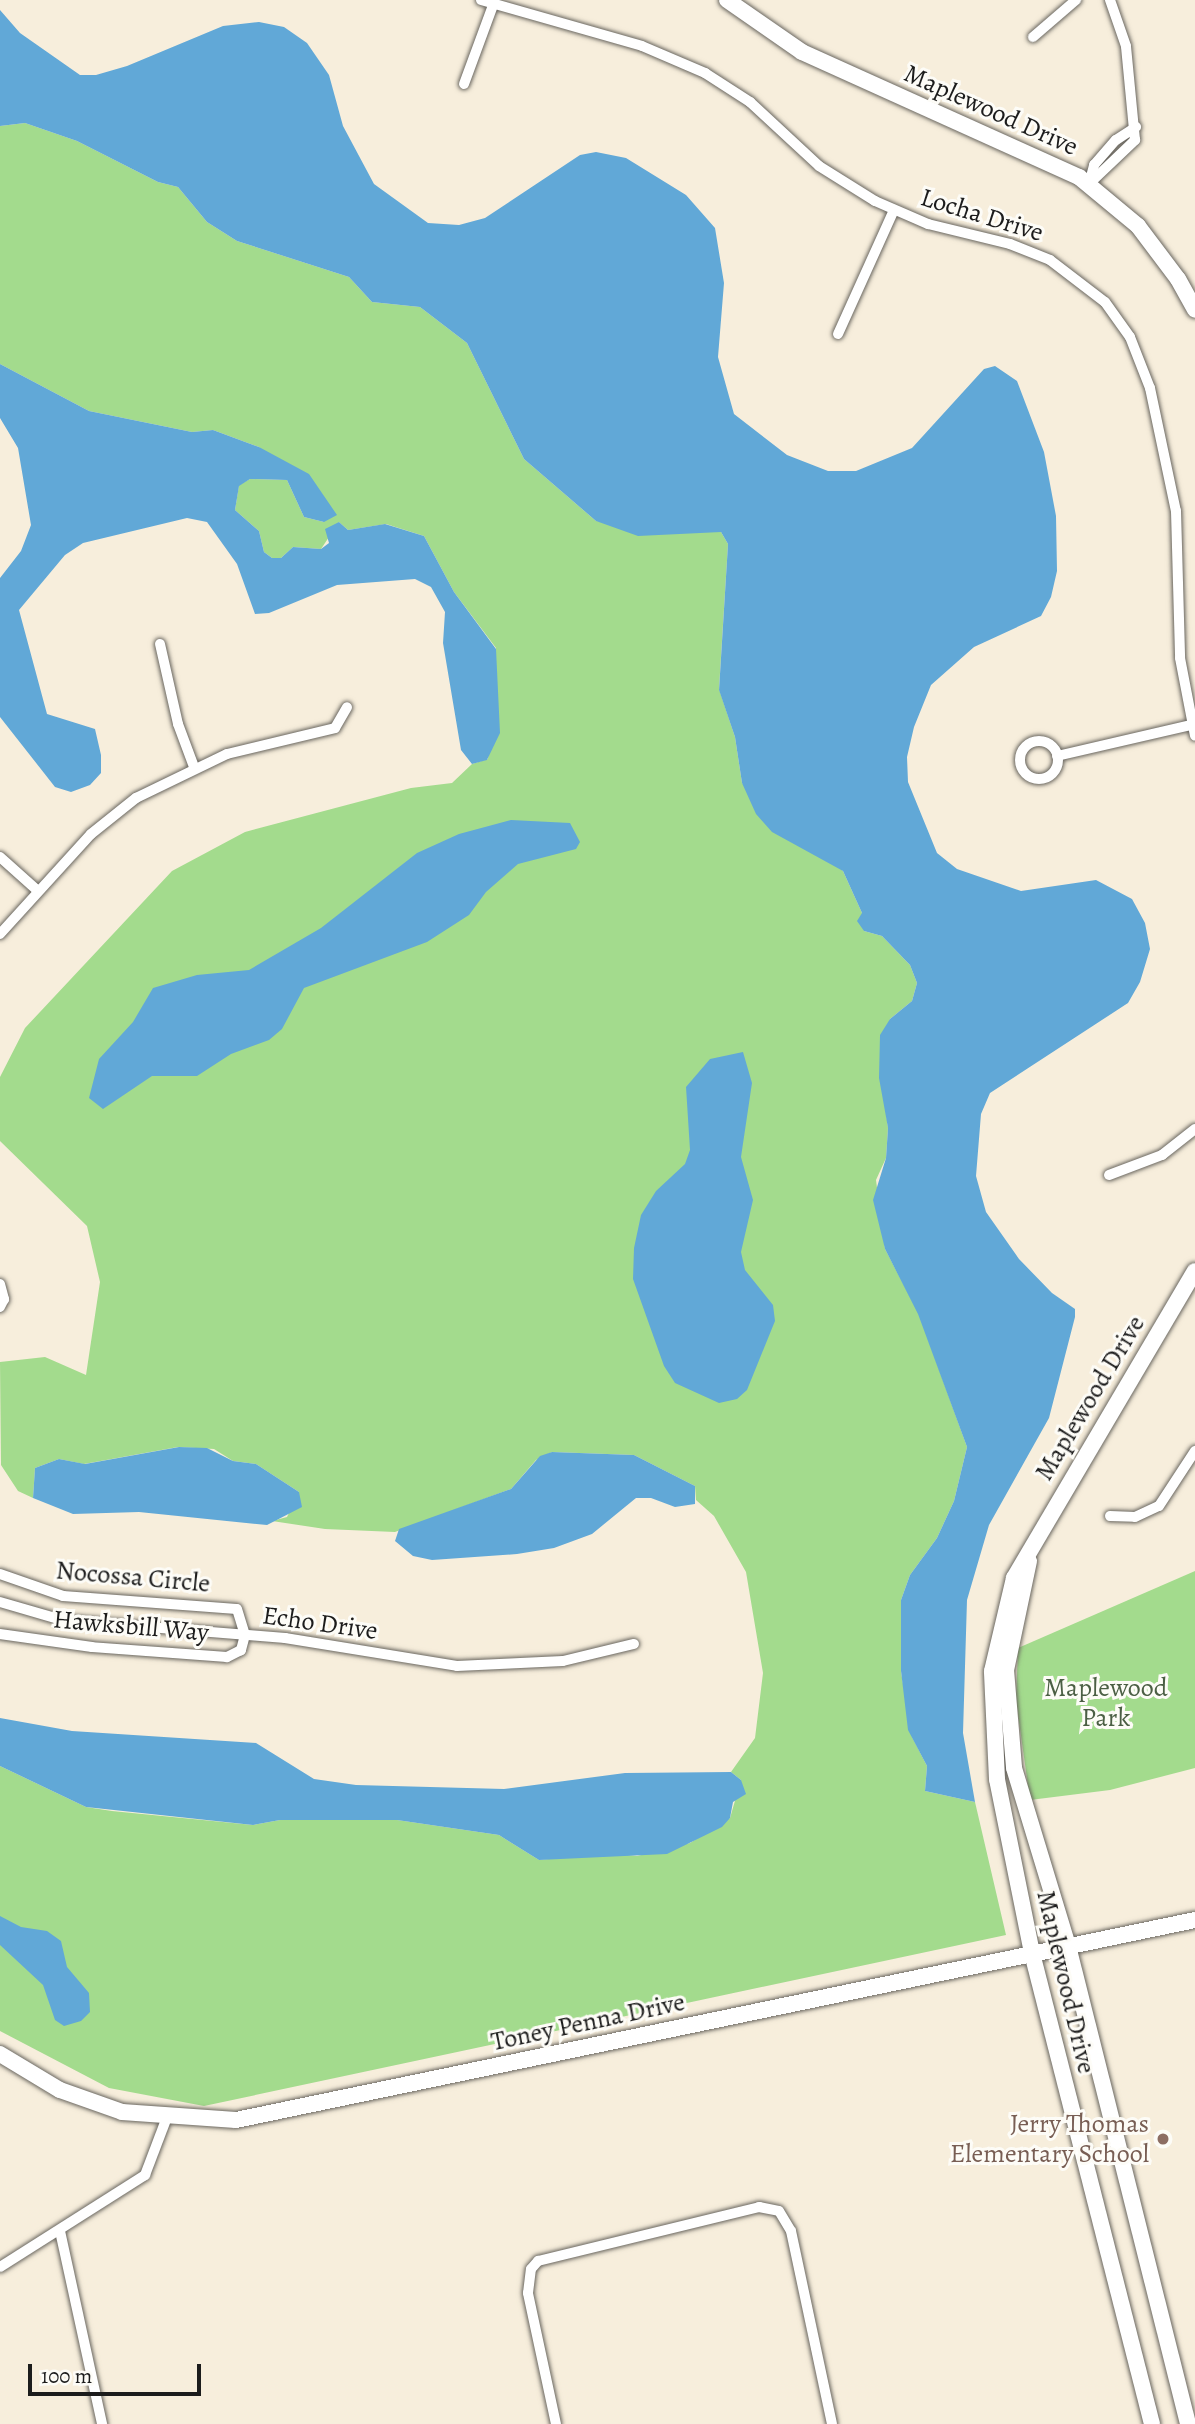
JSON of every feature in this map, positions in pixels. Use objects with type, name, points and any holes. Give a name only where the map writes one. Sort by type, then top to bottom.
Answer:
[{"type":"street","name":"Locha Drive","points":[[481,0],[632,43],[705,73],[750,102],[819,166],[894,210],[1050,260],[1086,284],[1130,337],[1150,387],[1176,512],[1180,658],[1193,731]]},
{"type":"street","name":"Maplewood Drive","points":[[727,0],[802,52],[1051,161],[1089,184],[1153,243],[1195,310]]},
{"type":"street","points":[[1033,37],[1076,0]]},
{"type":"street","points":[[1089,184],[1135,141],[1136,127],[1126,46],[1110,0]]},
{"type":"street","points":[[464,84],[493,5]]},
{"type":"street","points":[[838,334],[894,210]]},
{"type":"street","points":[[160,645],[177,724],[194,766]]},
{"type":"street","points":[[0,934],[38,891],[117,812],[194,766],[335,727],[347,707]]},
{"type":"street","points":[[1057,756],[1193,731]]},
{"type":"street","points":[[0,857],[38,891]]},
{"type":"street","points":[[1109,1175],[1162,1155],[1195,1129]]},
{"type":"street","name":"Maplewood Drive","points":[[1152,2424],[1032,1953],[997,1779],[991,1719],[992,1671],[1003,1610],[1014,1578],[1031,1552],[1058,1498],[1195,1271]]},
{"type":"street","points":[[0,1284],[4,1299],[0,1307]]},
{"type":"street","points":[[1110,1516],[1135,1517],[1159,1506],[1195,1451]]},
{"type":"street","name":"Maplewood Drive","points":[[1031,1552],[1006,1670],[1008,1722],[1014,1768],[1068,1946],[1188,2424]]},
{"type":"street","name":"Nocossa Circle","points":[[0,1574],[63,1596],[237,1609],[244,1635]]},
{"type":"street","name":"Echo Drive","points":[[0,1602],[62,1620],[332,1644],[422,1662],[493,1667],[563,1661],[634,1644]]},
{"type":"street","name":"Hawksbill Way","points":[[0,1634],[52,1643],[226,1657],[241,1650],[244,1635]]},
{"type":"street","name":"Toney Penna Drive","points":[[0,2054],[91,2103],[122,2112],[214,2122],[266,2115],[1195,1920]]},
{"type":"street","points":[[0,2267],[145,2175],[167,2117]]},
{"type":"street","points":[[556,2424],[528,2293],[531,2269],[538,2260],[560,2252],[759,2207],[779,2211],[791,2231],[832,2424]]},
{"type":"street","points":[[60,2231],[102,2424]]},
{"type":"green space","points":[[25,123],[77,141],[158,182],[178,187],[207,222],[237,241],[349,277],[372,302],[420,307],[467,343],[524,459],[596,521],[721,532],[728,544],[719,689],[735,737],[742,783],[843,871],[862,913],[864,931],[882,936],[910,965],[917,983],[912,1001],[890,1019],[880,1064],[888,1128],[886,1158],[876,1180],[885,1249],[919,1314],[967,1447],[954,1501],[937,1538],[910,1575],[901,1600],[901,1672],[912,1737],[927,1766],[925,1791],[975,1802],[1006,1935],[204,2106],[109,2088],[0,2031],[0,1766],[86,1807],[112,1811],[253,1825],[280,1820],[397,1820],[499,1835],[539,1860],[608,1853],[637,1856],[690,1843],[730,1818],[741,1780],[731,1772],[755,1738],[763,1673],[746,1572],[714,1516],[696,1500],[695,1486],[634,1455],[552,1452],[536,1460],[511,1489],[395,1532],[325,1529],[272,1521],[287,1517],[299,1492],[256,1464],[233,1461],[214,1449],[178,1447],[84,1464],[59,1459],[35,1468],[33,1498],[18,1491],[1,1465],[0,1362],[45,1357],[86,1375],[100,1282],[87,1226],[0,1141],[0,1077],[25,1028],[172,871],[245,832],[411,788],[452,783],[472,764],[488,759],[496,648],[454,592],[424,536],[386,524],[348,530],[339,522],[321,549],[293,547],[281,558],[272,558],[264,552],[259,531],[235,510],[239,485],[250,479],[287,480],[304,517],[324,522],[259,447],[213,430],[192,432],[89,411],[0,364],[0,126]]},
{"type":"green space","name":"Maplewood Park","points":[[1195,1571],[1195,1768],[1110,1790],[1030,1800],[1016,1700],[1018,1648]]},
{"type":"water","points":[[0,10],[20,33],[80,75],[96,75],[127,66],[223,26],[259,22],[284,27],[307,43],[329,75],[343,126],[374,184],[428,223],[459,225],[485,218],[580,155],[596,152],[626,158],[686,195],[715,228],[724,283],[718,357],[734,414],[787,455],[828,471],[856,471],[912,448],[984,369],[995,366],[1017,381],[1044,452],[1056,516],[1057,571],[1051,597],[1041,616],[974,647],[931,685],[914,727],[907,757],[908,782],[937,853],[957,869],[1021,891],[1096,880],[1132,899],[1145,923],[1150,949],[1140,982],[1128,1003],[990,1093],[981,1114],[976,1176],[986,1212],[1019,1259],[1052,1293],[1075,1309],[1075,1317],[1049,1418],[989,1525],[967,1600],[963,1733],[975,1802],[925,1791],[927,1766],[908,1730],[901,1671],[901,1600],[910,1575],[937,1538],[954,1501],[967,1447],[918,1314],[885,1249],[873,1200],[886,1158],[888,1128],[879,1078],[880,1035],[890,1019],[912,1001],[917,983],[910,965],[882,936],[864,931],[857,921],[862,913],[843,871],[772,832],[756,814],[742,783],[735,737],[719,690],[728,544],[721,532],[638,536],[596,521],[524,459],[467,343],[420,307],[372,302],[349,277],[237,241],[207,222],[178,187],[158,182],[77,141],[25,123],[0,126]]},
{"type":"water","points":[[0,364],[89,411],[192,432],[213,430],[259,447],[309,474],[337,515],[324,522],[304,517],[287,480],[250,479],[239,486],[235,510],[259,531],[264,552],[272,558],[281,558],[293,547],[321,549],[329,543],[325,529],[339,522],[348,530],[385,524],[424,536],[454,592],[496,649],[500,733],[487,760],[472,764],[461,750],[443,643],[445,612],[431,587],[415,579],[337,585],[269,613],[255,614],[237,564],[207,522],[187,518],[83,543],[65,555],[19,610],[47,714],[95,729],[101,755],[101,773],[90,785],[71,792],[55,787],[0,717],[0,578],[21,551],[31,525],[18,448],[0,418]]},
{"type":"water","points":[[511,820],[570,823],[580,842],[576,849],[518,864],[486,892],[469,915],[427,942],[304,988],[282,1029],[269,1040],[231,1054],[197,1076],[152,1076],[103,1109],[89,1098],[99,1059],[133,1022],[153,988],[197,975],[249,970],[321,928],[417,853],[459,834]]},
{"type":"water","points":[[743,1052],[752,1083],[741,1157],[753,1200],[741,1252],[745,1270],[773,1305],[775,1321],[747,1390],[737,1399],[719,1403],[675,1383],[664,1366],[633,1279],[634,1248],[641,1215],[656,1191],[685,1164],[690,1150],[686,1087],[710,1059]]},
{"type":"water","points":[[179,1447],[207,1448],[233,1461],[256,1464],[299,1492],[302,1507],[267,1525],[139,1512],[73,1514],[33,1498],[35,1468],[59,1459],[85,1464]]},
{"type":"water","points":[[552,1452],[634,1455],[695,1486],[695,1504],[675,1507],[651,1498],[636,1498],[592,1534],[554,1548],[517,1554],[432,1560],[413,1556],[395,1541],[399,1529],[511,1489],[540,1456]]},
{"type":"water","points":[[0,1718],[72,1731],[256,1743],[314,1779],[356,1785],[504,1789],[625,1773],[731,1772],[741,1780],[746,1794],[733,1802],[730,1818],[722,1827],[667,1854],[539,1860],[499,1835],[397,1820],[280,1820],[253,1825],[86,1807],[0,1766]]},
{"type":"water","points":[[0,1916],[21,1927],[47,1931],[61,1941],[67,1967],[89,1993],[90,2012],[81,2021],[64,2026],[55,2020],[43,1985],[0,1945]]},
{"type":"place","name":"Jerry Thomas Elementary School","points":[[1163,2139]]}]
